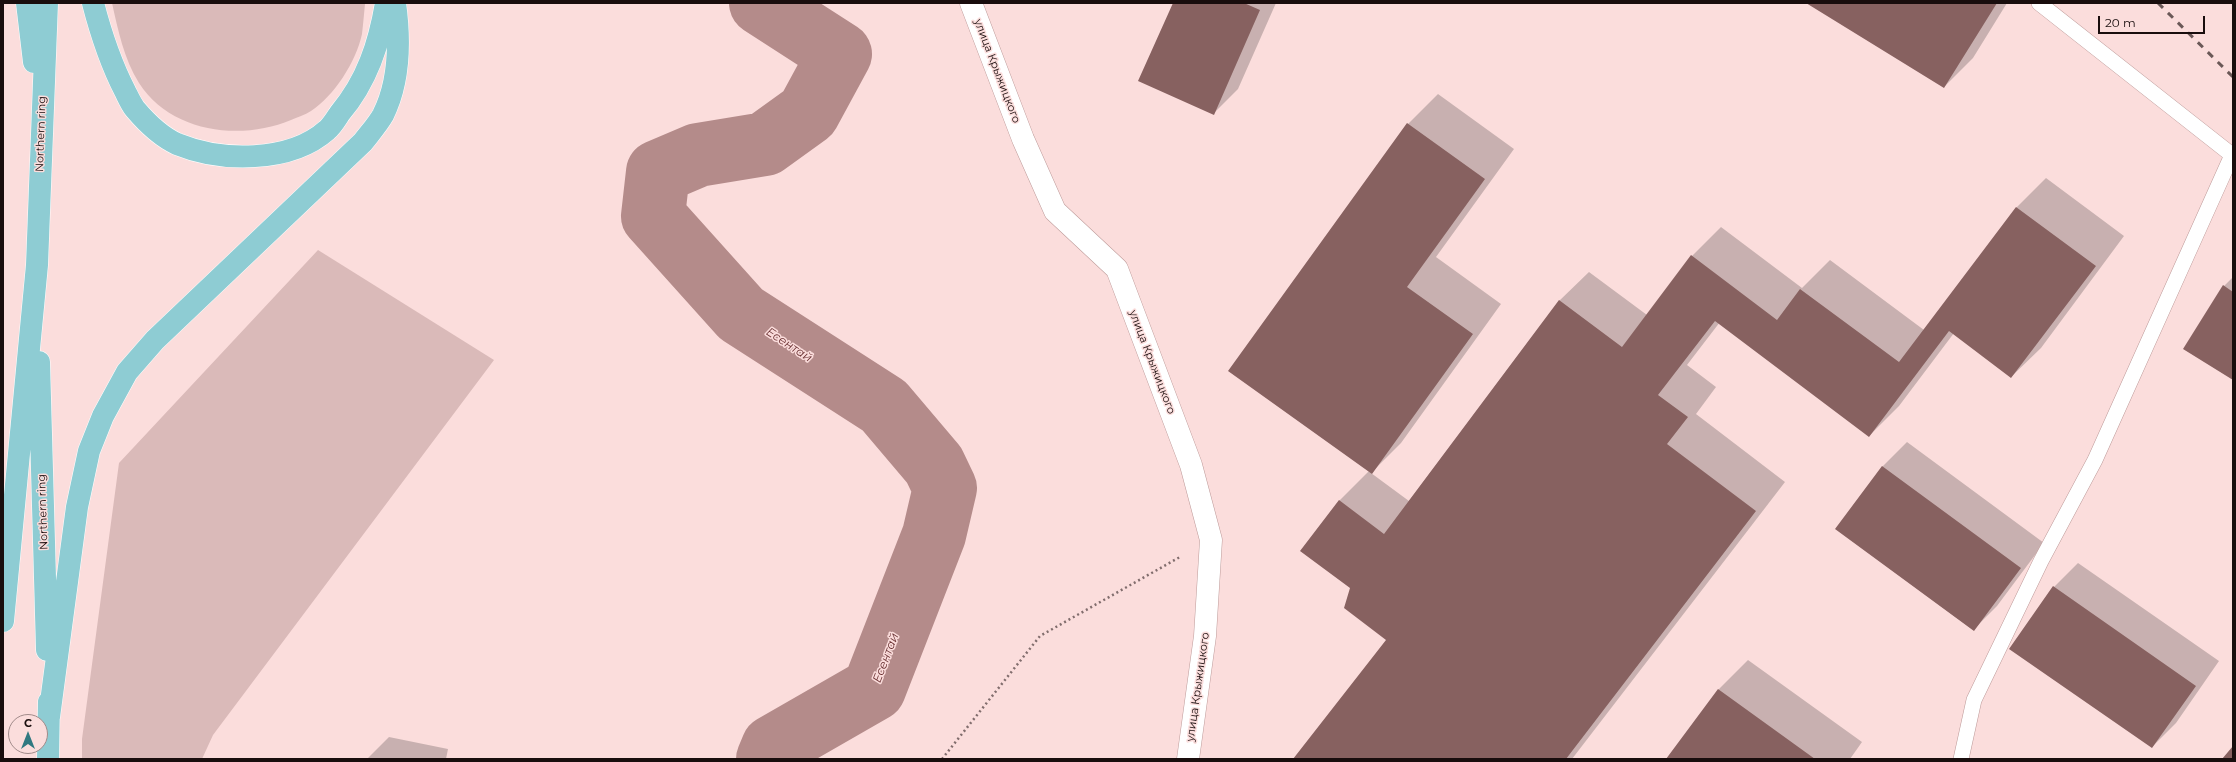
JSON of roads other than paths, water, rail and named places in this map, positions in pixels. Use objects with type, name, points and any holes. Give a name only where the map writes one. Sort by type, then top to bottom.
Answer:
[{"type":"main road","points":[[27,3],[41,131]]},
{"type":"main road","name":"Northern ring","points":[[47,3],[37,265],[49,717],[48,759]]},
{"type":"main road","points":[[93,3],[103,44],[134,109],[155,128],[176,143],[212,154],[253,157],[294,150],[327,130],[351,100],[371,63],[381,35],[386,3]]},
{"type":"main road","points":[[49,717],[77,507],[89,451],[103,416],[127,372],[155,340],[363,142],[383,115],[393,91],[398,50],[395,3]]},
{"type":"main road","name":"Northern ring","points":[[3,621],[37,265]]},
{"type":"street","name":"улица Крыжицкого","points":[[971,3],[1023,139],[1055,211],[1117,269],[1191,465],[1212,540],[1205,636],[1188,759]]},
{"type":"lane","points":[[1961,759],[1974,700],[2042,561],[2096,460],[2232,155],[2039,3]]},
{"type":"waterway","name":"Есентай","points":[[761,3],[840,54],[808,113],[765,144],[698,155],[658,172],[653,216],[741,314],[884,406],[934,465],[945,488],[934,535],[874,689],[773,747],[768,759]]},
{"type":"railway","points":[[2158,3],[2233,77]]}]
